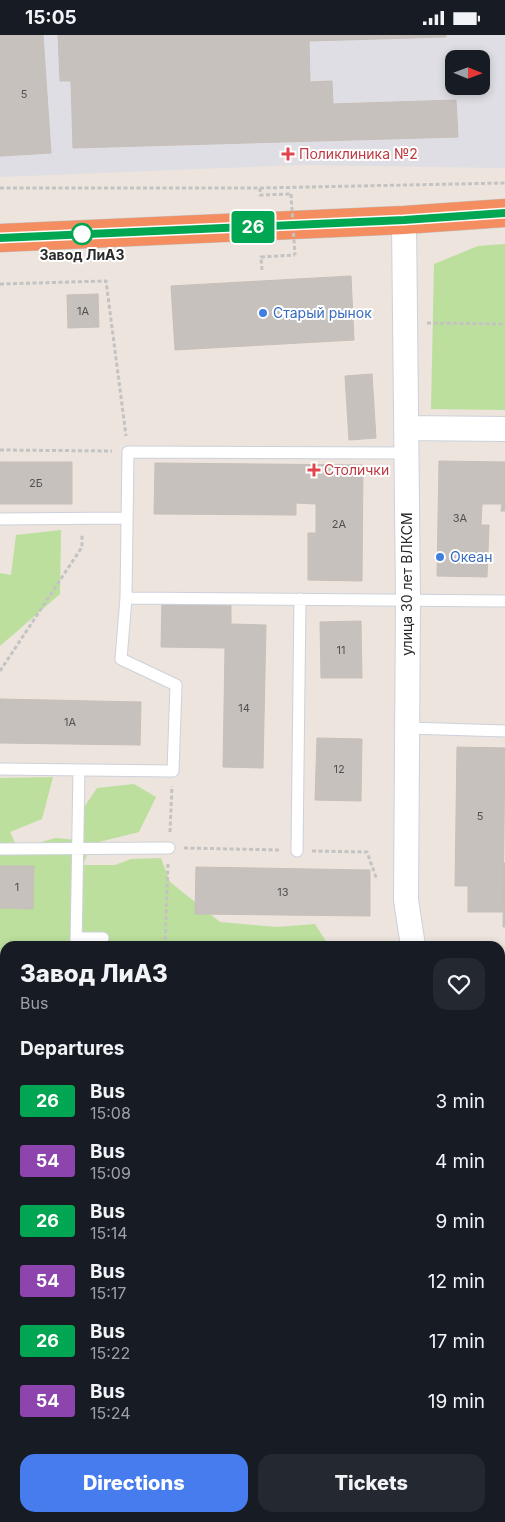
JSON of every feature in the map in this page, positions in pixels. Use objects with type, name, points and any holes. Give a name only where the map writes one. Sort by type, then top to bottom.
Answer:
[{"type":"highway","points":[[0,238],[404,220],[505,213]]},
{"type":"street","name":"улица 30 лет ВЛКСМ","points":[[404,220],[408,600],[406,900],[413,941]]},
{"type":"street","points":[[407,428],[505,429]]},
{"type":"lane","points":[[0,769],[173,771],[176,685],[121,659],[126,597],[128,451],[406,453]]},
{"type":"lane","points":[[0,519],[127,518]]},
{"type":"lane","points":[[126,597],[505,601]]},
{"type":"lane","points":[[297,851],[300,599]]},
{"type":"lane","points":[[408,728],[505,731]]},
{"type":"lane","points":[[76,941],[79,770]]},
{"type":"lane","points":[[0,849],[169,848]]},
{"type":"lane","points":[[85,941],[103,939]]},
{"type":"path","points":[[0,188],[260,188],[505,183]]},
{"type":"path","points":[[260,188],[260,195],[291,194],[294,255],[261,257],[262,270]]},
{"type":"path","points":[[0,284],[106,281],[128,451],[0,451]]},
{"type":"path","points":[[404,323],[505,324]]},
{"type":"path","points":[[0,671],[82,547],[83,519]]},
{"type":"shaded area","points":[[0,35],[505,35],[505,168],[301,165],[0,177]]},
{"type":"green space","points":[[505,244],[505,410],[431,409],[434,264],[478,246]]},
{"type":"green space","points":[[61,530],[60,594],[0,646],[0,573],[11,575],[16,535]]},
{"type":"green space","points":[[53,777],[42,819],[10,832],[18,849],[55,838],[78,840],[80,813],[97,788],[134,784],[156,797],[139,832],[91,844],[83,865],[115,865],[131,859],[161,858],[170,882],[220,922],[277,927],[315,924],[326,941],[0,941],[0,778]]},
{"type":"building","points":[[0,35],[43,35],[51,153],[0,156]]},
{"type":"building","points":[[58,35],[446,35],[446,37],[309,41],[310,82],[332,81],[333,104],[456,100],[458,137],[73,148],[71,81],[60,81]]},
{"type":"building","name":"Старый рынок","points":[[351,276],[354,340],[175,350],[171,286]]},
{"type":"building","points":[[98,294],[99,327],[68,328],[67,295]]},
{"type":"building","points":[[372,374],[376,438],[349,440],[345,376]]},
{"type":"building","points":[[439,461],[505,462],[505,511],[501,511],[502,504],[482,504],[481,525],[489,525],[487,577],[437,576]]},
{"type":"building","points":[[0,462],[72,462],[72,504],[0,504]]},
{"type":"building","points":[[155,463],[363,465],[362,581],[308,580],[308,533],[316,533],[316,504],[296,503],[296,515],[154,514]]},
{"type":"building","points":[[162,601],[231,602],[231,624],[266,625],[263,768],[223,767],[225,648],[161,647]]},
{"type":"building","points":[[361,621],[362,678],[321,678],[320,622]]},
{"type":"building","points":[[0,699],[141,702],[140,745],[0,743]]},
{"type":"building","points":[[317,738],[362,739],[361,801],[315,800]]},
{"type":"building","points":[[457,747],[505,748],[503,912],[468,912],[468,886],[455,886]]},
{"type":"building","points":[[504,863],[505,927],[503,927]]},
{"type":"building","points":[[0,866],[34,866],[33,909],[0,908]]},
{"type":"building","points":[[196,867],[370,870],[370,916],[195,914]]},
{"type":"bus line","name":"26","points":[[0,238],[404,220],[505,213]]},
{"type":"place","name":"Поликлиника №2","points":[[288,154]]},
{"type":"place","name":"Завод ЛиАЗ","points":[[82,234]]},
{"type":"place","name":"Старый рынок","points":[[263,313]]},
{"type":"place","name":"Столички","points":[[314,470]]},
{"type":"place","name":"Океан","points":[[440,557]]}]
